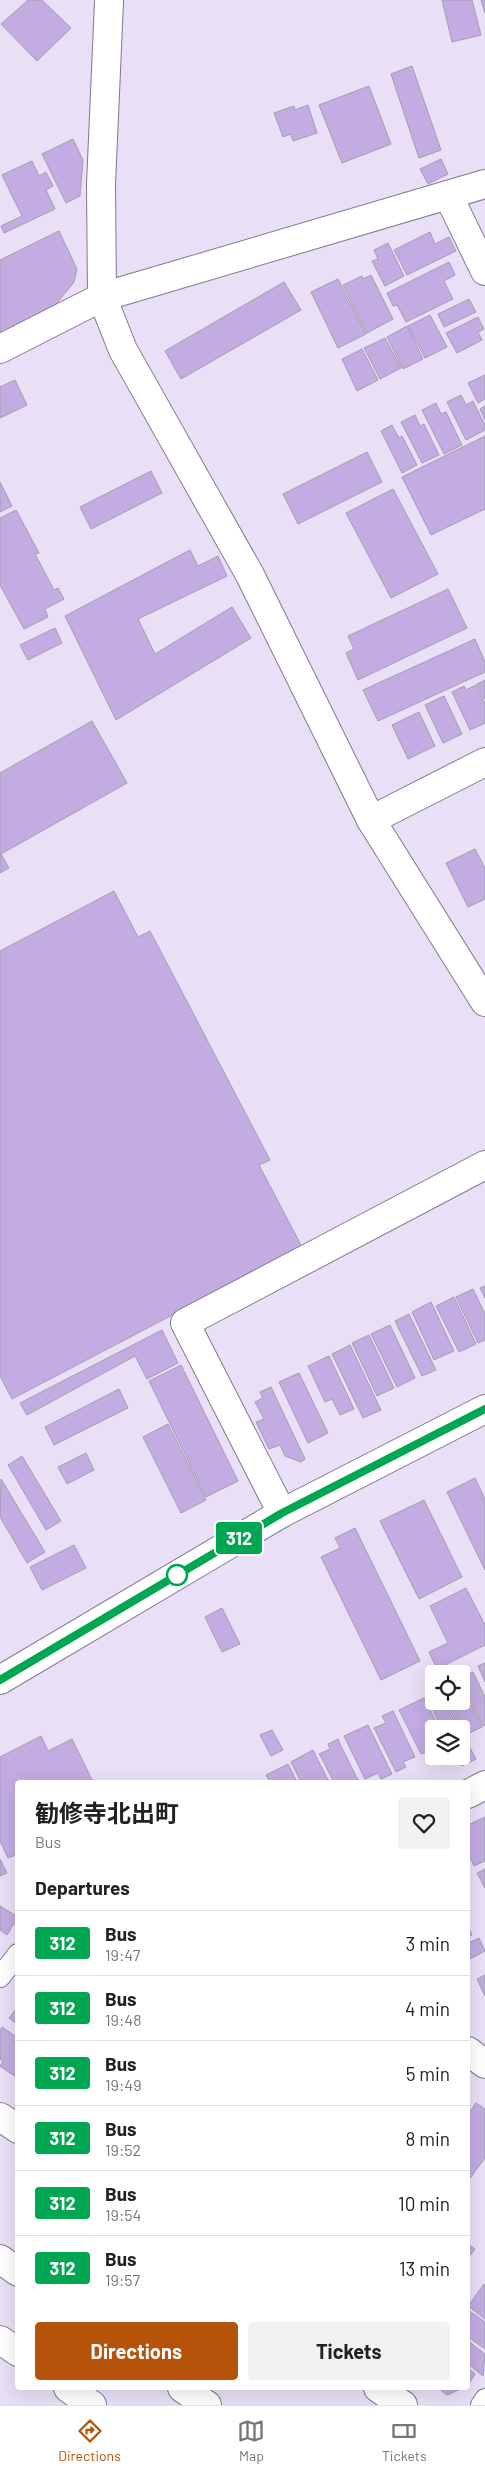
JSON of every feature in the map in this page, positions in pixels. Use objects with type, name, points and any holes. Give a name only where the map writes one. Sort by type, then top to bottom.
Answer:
[{"type":"main road","points":[[111,0],[101,184],[102,297],[123,350],[250,575],[371,820],[485,1002]]},
{"type":"main road","points":[[0,349],[102,297],[485,184]]},
{"type":"main road","points":[[448,195],[485,271]]},
{"type":"main road","points":[[371,820],[485,762]]},
{"type":"main road","points":[[282,1513],[184,1323],[485,1166]]},
{"type":"main road","points":[[0,1680],[282,1513],[485,1409]]},
{"type":"main road","points":[[470,1793],[485,1785]]},
{"type":"main road","points":[[470,2053],[485,2064]]},
{"type":"main road","points":[[0,2117],[15,2127]]},
{"type":"main road","points":[[0,2260],[15,2270]]},
{"type":"main road","points":[[0,2340],[15,2350]]},
{"type":"main road","points":[[71,2390],[92,2405]]},
{"type":"main road","points":[[185,2390],[207,2405]]},
{"type":"main road","points":[[381,2390],[403,2405]]},
{"type":"lane","points":[[0,1977],[15,1958]]},
{"type":"lane","points":[[481,2405],[485,2399]]},
{"type":"building","points":[[28,0],[42,0],[71,28],[37,61],[1,24]]},
{"type":"building","points":[[442,0],[472,0],[481,35],[452,42]]},
{"type":"building","points":[[481,0],[485,0],[485,13]]},
{"type":"building","points":[[412,66],[441,150],[419,158],[391,74]]},
{"type":"building","points":[[369,86],[391,144],[342,163],[319,105]]},
{"type":"building","points":[[308,105],[317,133],[293,141],[291,134],[283,137],[274,113],[294,106],[295,110]]},
{"type":"building","points":[[73,139],[83,160],[80,196],[66,203],[42,154]]},
{"type":"building","points":[[441,159],[448,174],[428,184],[420,169]]},
{"type":"building","points":[[32,161],[39,176],[46,172],[53,186],[46,190],[55,209],[4,233],[1,226],[22,216],[2,175]]},
{"type":"building","points":[[59,231],[77,269],[74,282],[49,313],[0,337],[0,260]]},
{"type":"building","points":[[430,232],[435,244],[449,237],[456,251],[407,275],[394,250]]},
{"type":"building","points":[[388,243],[404,276],[385,286],[372,261],[378,259],[374,250]]},
{"type":"building","points":[[449,262],[455,275],[444,281],[453,299],[406,322],[397,305],[393,306],[387,293]]},
{"type":"building","points":[[371,275],[393,319],[367,333],[343,285],[362,276],[363,279]]},
{"type":"building","points":[[338,279],[366,334],[338,348],[311,292]]},
{"type":"building","points":[[284,282],[301,310],[181,379],[165,351]]},
{"type":"building","points":[[469,299],[476,312],[444,327],[438,314]]},
{"type":"building","points":[[430,315],[447,347],[425,358],[408,326]]},
{"type":"building","points":[[478,317],[484,329],[478,332],[482,340],[457,353],[446,333]]},
{"type":"building","points":[[407,326],[423,359],[403,369],[387,337]]},
{"type":"building","points":[[385,338],[401,368],[380,379],[364,348]]},
{"type":"building","points":[[362,349],[378,380],[357,391],[342,359]]},
{"type":"building","points":[[485,375],[485,399],[478,403],[468,383]]},
{"type":"building","points":[[15,380],[27,405],[0,418],[0,387]]},
{"type":"building","points":[[461,395],[466,405],[473,401],[485,425],[485,430],[466,440],[447,402]]},
{"type":"building","points":[[436,403],[441,414],[446,412],[462,445],[444,454],[422,410]]},
{"type":"building","points":[[485,406],[485,420],[480,409]]},
{"type":"building","points":[[415,415],[420,426],[424,424],[439,455],[422,463],[401,422]]},
{"type":"building","points":[[392,425],[399,438],[402,436],[417,465],[402,473],[381,431]]},
{"type":"building","points":[[485,436],[485,509],[431,535],[402,477]]},
{"type":"building","points":[[367,452],[382,482],[298,524],[283,494]]},
{"type":"building","points":[[151,471],[162,493],[91,529],[80,507]]},
{"type":"building","points":[[0,482],[12,506],[0,512]]},
{"type":"building","points":[[393,489],[438,574],[391,598],[346,513]]},
{"type":"building","points":[[16,510],[39,553],[35,554],[54,590],[58,588],[64,599],[45,609],[48,617],[24,629],[0,585],[0,518]]},
{"type":"building","points":[[190,550],[198,566],[218,556],[227,576],[138,619],[155,654],[232,607],[251,638],[116,720],[65,616]]},
{"type":"building","points":[[448,589],[467,628],[358,680],[346,653],[354,649],[348,636]]},
{"type":"building","points":[[55,628],[62,643],[28,660],[20,645]]},
{"type":"building","points":[[475,639],[485,662],[485,672],[378,721],[363,690]]},
{"type":"building","points":[[485,680],[485,699],[477,684]]},
{"type":"building","points":[[476,685],[485,703],[485,723],[470,730],[452,692],[464,686],[466,690]]},
{"type":"building","points":[[444,696],[462,734],[443,743],[425,705]]},
{"type":"building","points":[[419,712],[435,746],[408,759],[392,725]]},
{"type":"building","points":[[92,721],[127,783],[1,854],[9,868],[0,873],[0,773]]},
{"type":"building","points":[[475,849],[485,868],[485,899],[468,907],[446,863]]},
{"type":"building","points":[[114,891],[138,937],[150,931],[270,1160],[259,1165],[302,1247],[12,1399],[0,1376],[0,951]]},
{"type":"building","points":[[485,1286],[485,1298],[480,1288]]},
{"type":"building","points":[[473,1289],[485,1314],[485,1340],[478,1343],[456,1297]]},
{"type":"building","points":[[454,1297],[476,1344],[459,1352],[436,1306]]},
{"type":"building","points":[[431,1302],[454,1351],[434,1360],[412,1312]]},
{"type":"building","points":[[409,1314],[436,1370],[422,1376],[395,1321]]},
{"type":"building","points":[[390,1325],[415,1378],[397,1387],[371,1334]]},
{"type":"building","points":[[162,1330],[178,1363],[147,1379],[135,1356],[27,1415],[20,1403]]},
{"type":"building","points":[[369,1335],[394,1388],[377,1396],[352,1343]]},
{"type":"building","points":[[350,1345],[381,1410],[363,1418],[332,1354]]},
{"type":"building","points":[[329,1356],[354,1409],[340,1415],[332,1399],[325,1402],[308,1366]]},
{"type":"building","points":[[181,1365],[238,1481],[206,1497],[149,1381]]},
{"type":"building","points":[[299,1373],[328,1433],[308,1443],[279,1382]]},
{"type":"building","points":[[271,1387],[305,1459],[301,1462],[285,1456],[280,1445],[269,1449],[256,1422],[264,1419],[255,1402],[263,1398],[260,1392]]},
{"type":"building","points":[[119,1389],[128,1408],[54,1445],[45,1427]]},
{"type":"building","points":[[168,1424],[206,1500],[181,1513],[143,1437]]},
{"type":"building","points":[[86,1453],[94,1470],[67,1484],[58,1467]]},
{"type":"building","points":[[22,1456],[61,1521],[46,1530],[8,1465]]},
{"type":"building","points":[[475,1478],[485,1499],[485,1570],[447,1492]]},
{"type":"building","points":[[1,1479],[45,1552],[27,1563],[0,1517]]},
{"type":"building","points":[[424,1500],[462,1577],[419,1599],[380,1521]]},
{"type":"building","points":[[355,1528],[420,1661],[381,1680],[321,1557],[340,1548],[335,1538]]},
{"type":"building","points":[[74,1545],[86,1568],[42,1590],[30,1567]]},
{"type":"building","points":[[466,1588],[485,1625],[485,1645],[445,1665],[435,1665],[429,1652],[448,1643],[430,1606]]},
{"type":"building","points":[[222,1608],[240,1644],[222,1652],[205,1617]]},
{"type":"building","points":[[485,1663],[485,1682],[478,1666]]},
{"type":"building","points":[[473,1672],[485,1697],[485,1725],[483,1726],[470,1699],[470,1674]]},
{"type":"building","points":[[424,1698],[425,1710],[430,1710],[435,1720],[425,1720],[425,1752],[421,1754],[399,1710]]},
{"type":"building","points":[[470,1703],[482,1727],[470,1733],[470,1720],[455,1720],[450,1710],[470,1710]]},
{"type":"building","points":[[433,1710],[448,1710],[454,1720],[438,1720]]},
{"type":"building","points":[[393,1711],[415,1757],[403,1762],[406,1767],[396,1772],[374,1728],[386,1723],[382,1716]]},
{"type":"building","points":[[368,1725],[392,1774],[381,1779],[378,1773],[365,1779],[344,1736]]},
{"type":"building","points":[[272,1730],[283,1750],[271,1756],[260,1735]]},
{"type":"building","points":[[41,1736],[48,1751],[72,1739],[92,1780],[15,1780],[15,1855],[8,1858],[0,1841],[0,1757]]},
{"type":"building","points":[[338,1739],[358,1780],[333,1780],[319,1754],[330,1749],[328,1744]]},
{"type":"building","points":[[470,1748],[476,1759],[470,1762]]},
{"type":"building","points":[[313,1750],[328,1780],[300,1780],[291,1762]]},
{"type":"building","points":[[288,1764],[296,1780],[269,1780],[266,1775]]},
{"type":"building","points":[[485,1817],[485,1861],[474,1866],[470,1857],[470,1824]]},
{"type":"building","points":[[0,1859],[7,1873],[0,1876]]},
{"type":"building","points":[[485,1869],[485,1888],[477,1873]]},
{"type":"building","points":[[0,1906],[15,1915],[15,1922],[7,1935],[0,1930]]},
{"type":"building","points":[[479,1938],[485,1951],[470,1959],[470,1942]]},
{"type":"building","points":[[485,1975],[485,1996],[477,1979]]},
{"type":"building","points":[[15,2011],[15,2023],[9,2018]]},
{"type":"building","points":[[2,2027],[15,2036],[15,2076],[0,2066],[3,2061],[0,2059],[0,2031]]},
{"type":"building","points":[[476,2103],[485,2109],[485,2158],[470,2178],[470,2111]]},
{"type":"building","points":[[470,2245],[475,2249],[470,2255]]},
{"type":"building","points":[[484,2284],[485,2319],[470,2308],[470,2303]]},
{"type":"building","points":[[470,2311],[485,2322],[485,2349],[470,2338]]},
{"type":"building","points":[[470,2343],[485,2354],[483,2376],[470,2366]]},
{"type":"building","points":[[470,2370],[475,2374],[470,2382]]},
{"type":"building","points":[[441,2390],[458,2390],[447,2395]]},
{"type":"bus line","name":"312","points":[[0,1680],[282,1513],[485,1409]]}]
